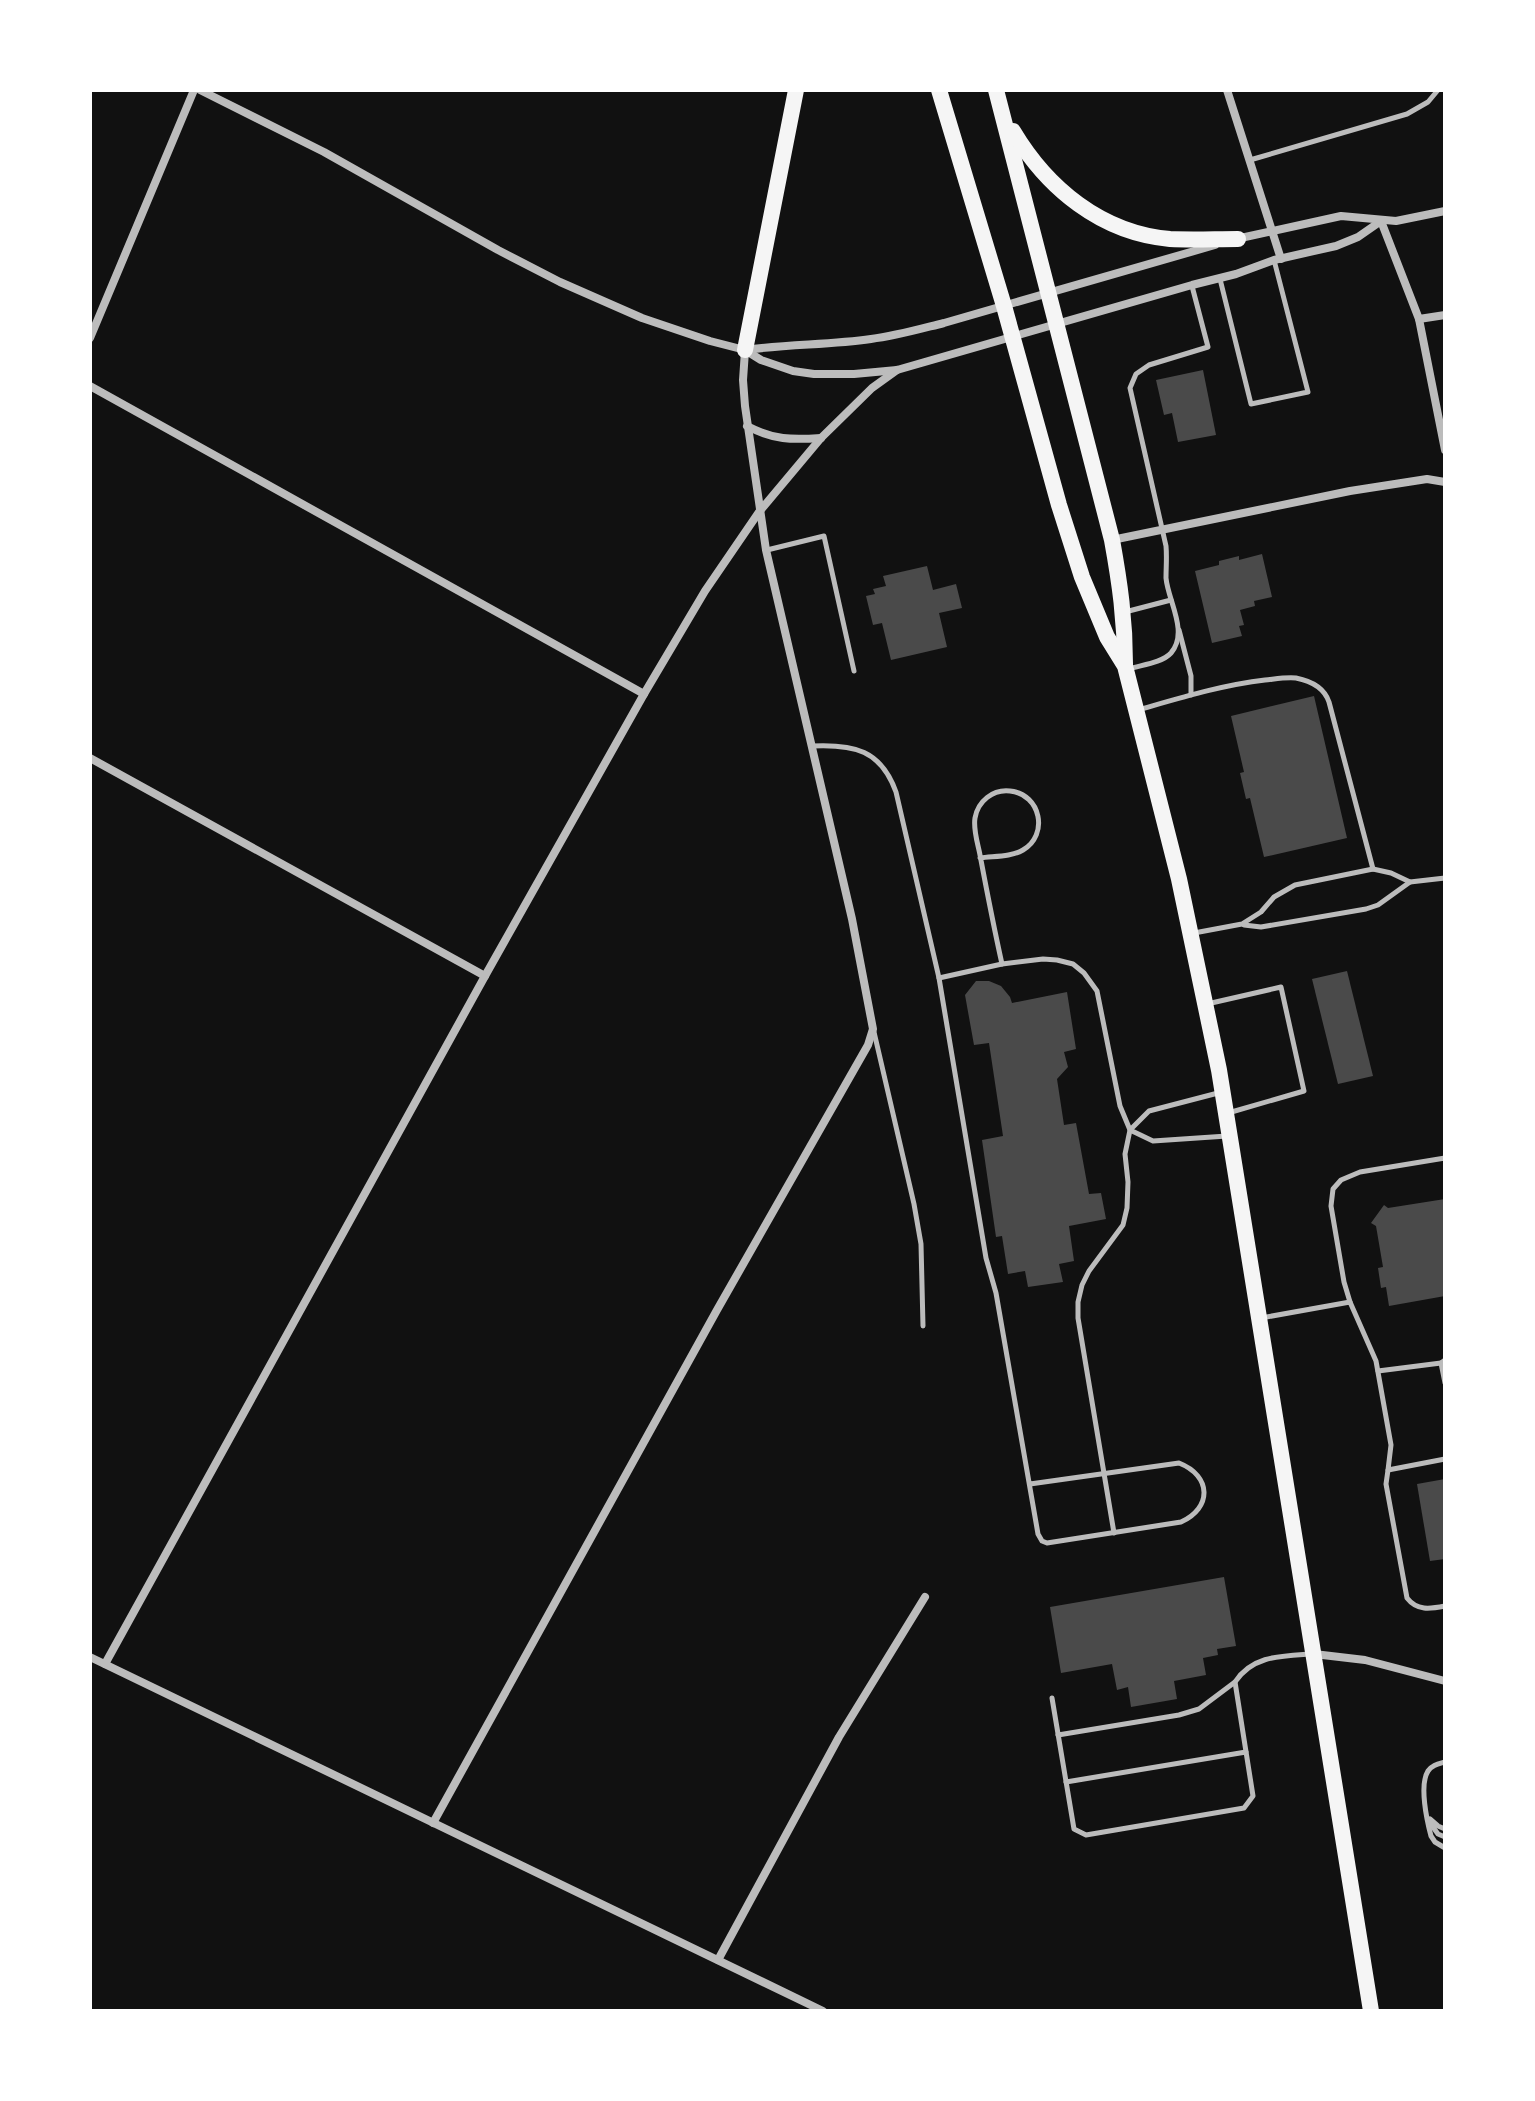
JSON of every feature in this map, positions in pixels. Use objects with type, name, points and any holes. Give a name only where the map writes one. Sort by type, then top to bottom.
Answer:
[{"type":"main road","points":[[745,350],[796,90]]},
{"type":"main road","points":[[939,90],[1082,577],[1107,637],[1125,668],[1163,810],[1191,934],[1227,1114],[1371,2011]]},
{"type":"main road","points":[[996,90],[1112,540],[1124,612],[1125,668]]},
{"type":"main road","points":[[1004,117],[1044,174],[1065,195],[1097,217],[1126,229],[1169,239],[1238,239]]},
{"type":"street","points":[[90,338],[194,90]]},
{"type":"street","points":[[200,90],[324,152],[560,282],[672,329],[745,350],[761,360],[782,367],[814,374],[897,370],[1336,246],[1358,237],[1381,221]]},
{"type":"street","points":[[1227,90],[1278,260]]},
{"type":"street","points":[[745,350],[870,339],[944,323],[1238,239],[1341,216],[1381,221],[1417,218],[1445,211]]},
{"type":"street","points":[[1381,221],[1419,319],[1445,450]]},
{"type":"street","points":[[1419,319],[1445,315]]},
{"type":"street","points":[[433,1823],[717,1310],[868,1045],[873,1029],[852,919],[766,550],[747,426],[743,380],[745,350]]},
{"type":"street","points":[[105,1664],[485,976],[716,573],[759,512],[821,438],[872,388],[897,370]]},
{"type":"street","points":[[90,386],[644,694]]},
{"type":"street","points":[[747,426],[764,435],[779,438],[821,438]]},
{"type":"street","points":[[1112,540],[1376,487],[1427,479],[1445,482]]},
{"type":"street","points":[[90,758],[485,976]]},
{"type":"street","points":[[718,1960],[839,1737],[925,1597]]},
{"type":"street","points":[[1314,1654],[1365,1660],[1445,1681]]},
{"type":"street","points":[[90,1657],[823,2011]]},
{"type":"lane","points":[[1249,160],[1407,114],[1428,102],[1438,90]]},
{"type":"lane","points":[[1220,278],[1251,404],[1308,392],[1278,260]]},
{"type":"lane","points":[[1191,695],[1191,676],[1166,579],[1168,561],[1162,530],[1130,388],[1136,374],[1149,365],[1208,347],[1192,285]]},
{"type":"lane","points":[[766,550],[824,536],[854,671]]},
{"type":"lane","points":[[1124,612],[1171,600]]},
{"type":"lane","points":[[1125,668],[1164,658],[1171,653],[1176,645],[1177,622]]},
{"type":"lane","points":[[1137,710],[1235,684],[1290,678],[1314,684],[1326,693],[1373,869]]},
{"type":"lane","points":[[811,746],[844,747],[874,756],[882,763],[896,792],[939,978],[986,1258],[996,1293],[1038,1534],[1047,1543],[1181,1522],[1190,1518],[1200,1507],[1203,1489],[1201,1478],[1195,1471],[1179,1463],[1030,1484]]},
{"type":"lane","points":[[980,858],[1017,853],[1031,843],[1037,833],[1038,815],[1025,796],[1014,791],[996,792],[979,807],[975,824],[980,858],[1002,964]]},
{"type":"lane","points":[[1242,924],[1261,912],[1274,897],[1295,885],[1373,869],[1410,882]]},
{"type":"lane","points":[[1191,934],[1242,924],[1261,927],[1366,909],[1378,905],[1410,882],[1445,878]]},
{"type":"lane","points":[[939,978],[1026,960],[1057,960],[1073,964],[1091,980],[1097,991],[1120,1106],[1130,1130],[1153,1141],[1230,1136]]},
{"type":"lane","points":[[1206,1004],[1281,987],[1304,1091],[1227,1114]]},
{"type":"lane","points":[[873,1029],[921,1244],[923,1326]]},
{"type":"lane","points":[[1114,1533],[1078,1318],[1078,1302],[1089,1271],[1123,1225],[1128,1182],[1125,1154],[1130,1130],[1149,1111],[1223,1091]]},
{"type":"lane","points":[[1445,1158],[1360,1172],[1341,1180],[1333,1189],[1331,1206],[1344,1282],[1378,1371],[1391,1445],[1386,1484],[1407,1598],[1416,1607],[1445,1606]]},
{"type":"lane","points":[[1259,1318],[1350,1302]]},
{"type":"lane","points":[[1378,1371],[1443,1361],[1445,1383]]},
{"type":"lane","points":[[1388,1470],[1445,1459]]},
{"type":"lane","points":[[1058,1735],[1199,1709],[1235,1682],[1241,1672],[1261,1661],[1314,1654]]},
{"type":"lane","points":[[1052,1698],[1074,1829],[1086,1835],[1244,1808],[1250,1802],[1253,1796],[1235,1682]]},
{"type":"lane","points":[[1066,1782],[1247,1752]]},
{"type":"lane","points":[[1445,1762],[1436,1764],[1426,1773],[1424,1785],[1431,1836],[1445,1848]]},
{"type":"lane","points":[[1427,1815],[1445,1829]]},
{"type":"lane","points":[[1427,1815],[1436,1832],[1445,1837]]},
{"type":"building","points":[[1203,370],[1216,435],[1178,442],[1172,413],[1164,415],[1156,380]]},
{"type":"building","points":[[1262,554],[1272,597],[1254,601],[1255,606],[1240,610],[1244,625],[1239,626],[1242,636],[1212,643],[1195,571],[1219,565],[1219,561]]},
{"type":"building","points":[[927,566],[933,590],[956,584],[962,608],[939,613],[947,647],[891,660],[882,623],[873,625],[866,596],[875,594],[873,589],[886,586],[883,576]]},
{"type":"building","points":[[1314,696],[1347,838],[1264,857],[1250,798],[1246,799],[1240,773],[1244,772],[1231,716]]},
{"type":"building","points":[[1347,971],[1373,1076],[1338,1084],[1312,979]]},
{"type":"building","points":[[976,981],[989,981],[1001,986],[1012,1003],[1067,992],[1076,1049],[1064,1052],[1068,1067],[1057,1079],[1064,1125],[1076,1123],[1089,1194],[1101,1193],[1106,1219],[1069,1226],[1074,1261],[1059,1264],[1063,1282],[1028,1287],[1025,1271],[1008,1274],[1002,1236],[996,1237],[982,1140],[1003,1136],[989,1043],[974,1045],[965,995]]},
{"type":"building","points":[[1445,1199],[1445,1296],[1389,1306],[1386,1287],[1381,1288],[1378,1268],[1383,1267],[1376,1226],[1371,1223],[1384,1205],[1388,1208]]},
{"type":"building","points":[[1445,1479],[1445,1559],[1430,1561],[1417,1484]]},
{"type":"building","points":[[1224,1577],[1236,1646],[1217,1649],[1218,1655],[1203,1658],[1206,1675],[1174,1681],[1177,1699],[1131,1707],[1128,1687],[1117,1690],[1112,1664],[1061,1673],[1050,1607]]}]
